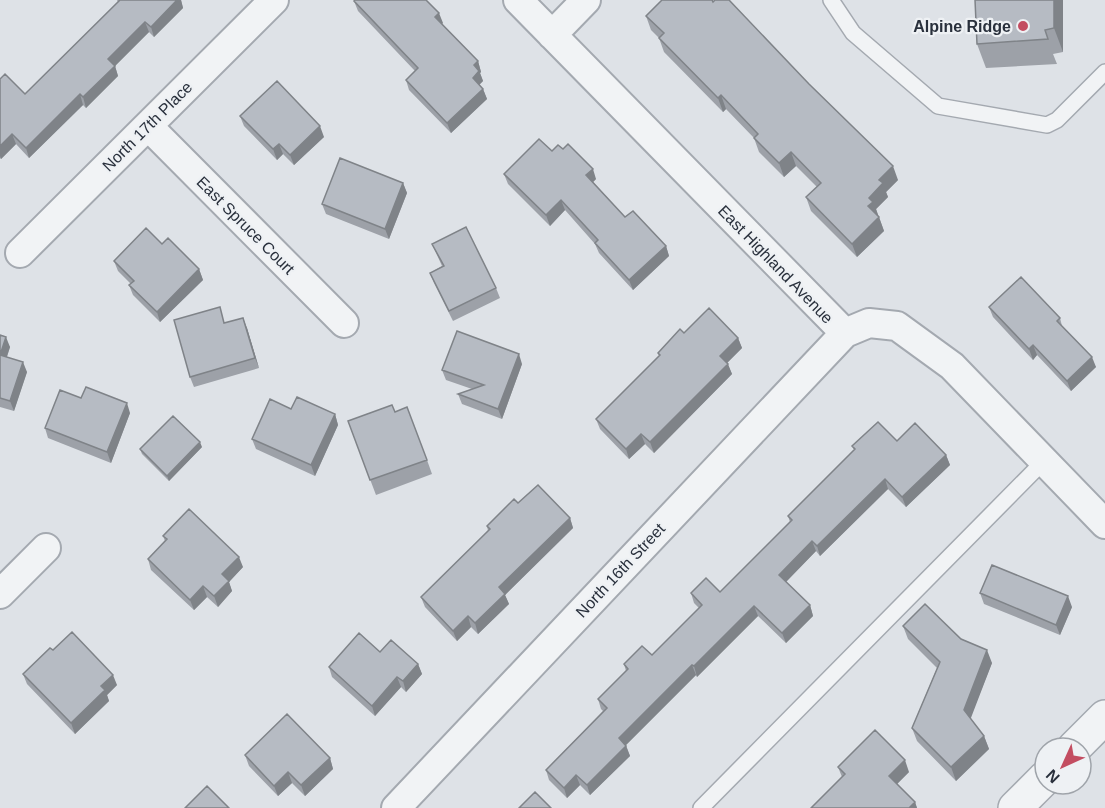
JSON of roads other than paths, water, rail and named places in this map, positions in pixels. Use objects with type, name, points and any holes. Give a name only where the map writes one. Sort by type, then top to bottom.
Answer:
[{"type":"street","name":"North 17th Place","points":[[20,253],[274,0]]},
{"type":"street","name":"East Highland Avenue","points":[[518,0],[844,333],[869,323],[897,326],[952,366],[1105,524]]},
{"type":"street","points":[[552,35],[586,0]]},
{"type":"street","name":"East Spruce Court","points":[[148,126],[344,324]]},
{"type":"street","name":"North 16th Street","points":[[396,808],[844,333]]},
{"type":"street","points":[[0,594],[46,548]]},
{"type":"street","points":[[1086,736],[1105,717]]},
{"type":"street","points":[[1015,808],[1033,790]]},
{"type":"lane","points":[[831,0],[853,33],[938,106],[1047,125],[1057,120],[1105,72]]},
{"type":"lane","points":[[702,808],[1043,462]]},
{"type":"place","name":"Alpine Ridge","points":[[1023,26]]}]
